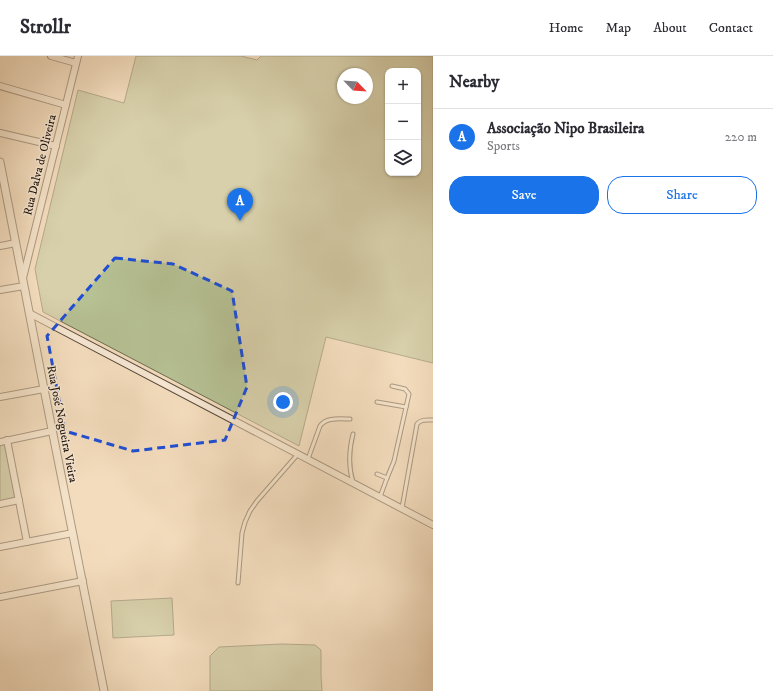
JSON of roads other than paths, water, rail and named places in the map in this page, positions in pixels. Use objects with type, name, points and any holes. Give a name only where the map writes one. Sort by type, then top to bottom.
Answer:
[{"type":"street","points":[[51,56],[76,63]]},
{"type":"street","name":"Rua Dalva de Oliveira","points":[[23,283],[78,56]]},
{"type":"street","points":[[0,86],[66,105]]},
{"type":"street","points":[[0,133],[56,146]]},
{"type":"street","name":"Rua José Nogueira Vieira","points":[[0,162],[104,691]]},
{"type":"street","points":[[0,246],[16,243]]},
{"type":"street","points":[[0,290],[23,283]]},
{"type":"street","points":[[29,313],[433,525]]},
{"type":"street","points":[[0,397],[44,389]]},
{"type":"street","points":[[0,442],[52,431]]},
{"type":"street","points":[[7,440],[27,542]]},
{"type":"street","points":[[0,504],[19,500]]},
{"type":"street","points":[[0,547],[73,533]]},
{"type":"street","points":[[0,597],[83,582]]},
{"type":"lane","points":[[380,497],[394,461],[409,394],[405,389],[392,386]]},
{"type":"lane","points":[[377,402],[406,407]]},
{"type":"lane","points":[[308,459],[320,426],[323,422],[328,420],[350,419]]},
{"type":"lane","points":[[402,508],[417,424],[422,420],[433,420]]},
{"type":"lane","points":[[353,434],[349,469],[354,484]]},
{"type":"lane","points":[[238,583],[242,533],[250,511],[298,454]]},
{"type":"lane","points":[[377,474],[387,478]]},
{"type":"place","name":"Associação Nipo Brasileira","points":[[240,221]]}]
